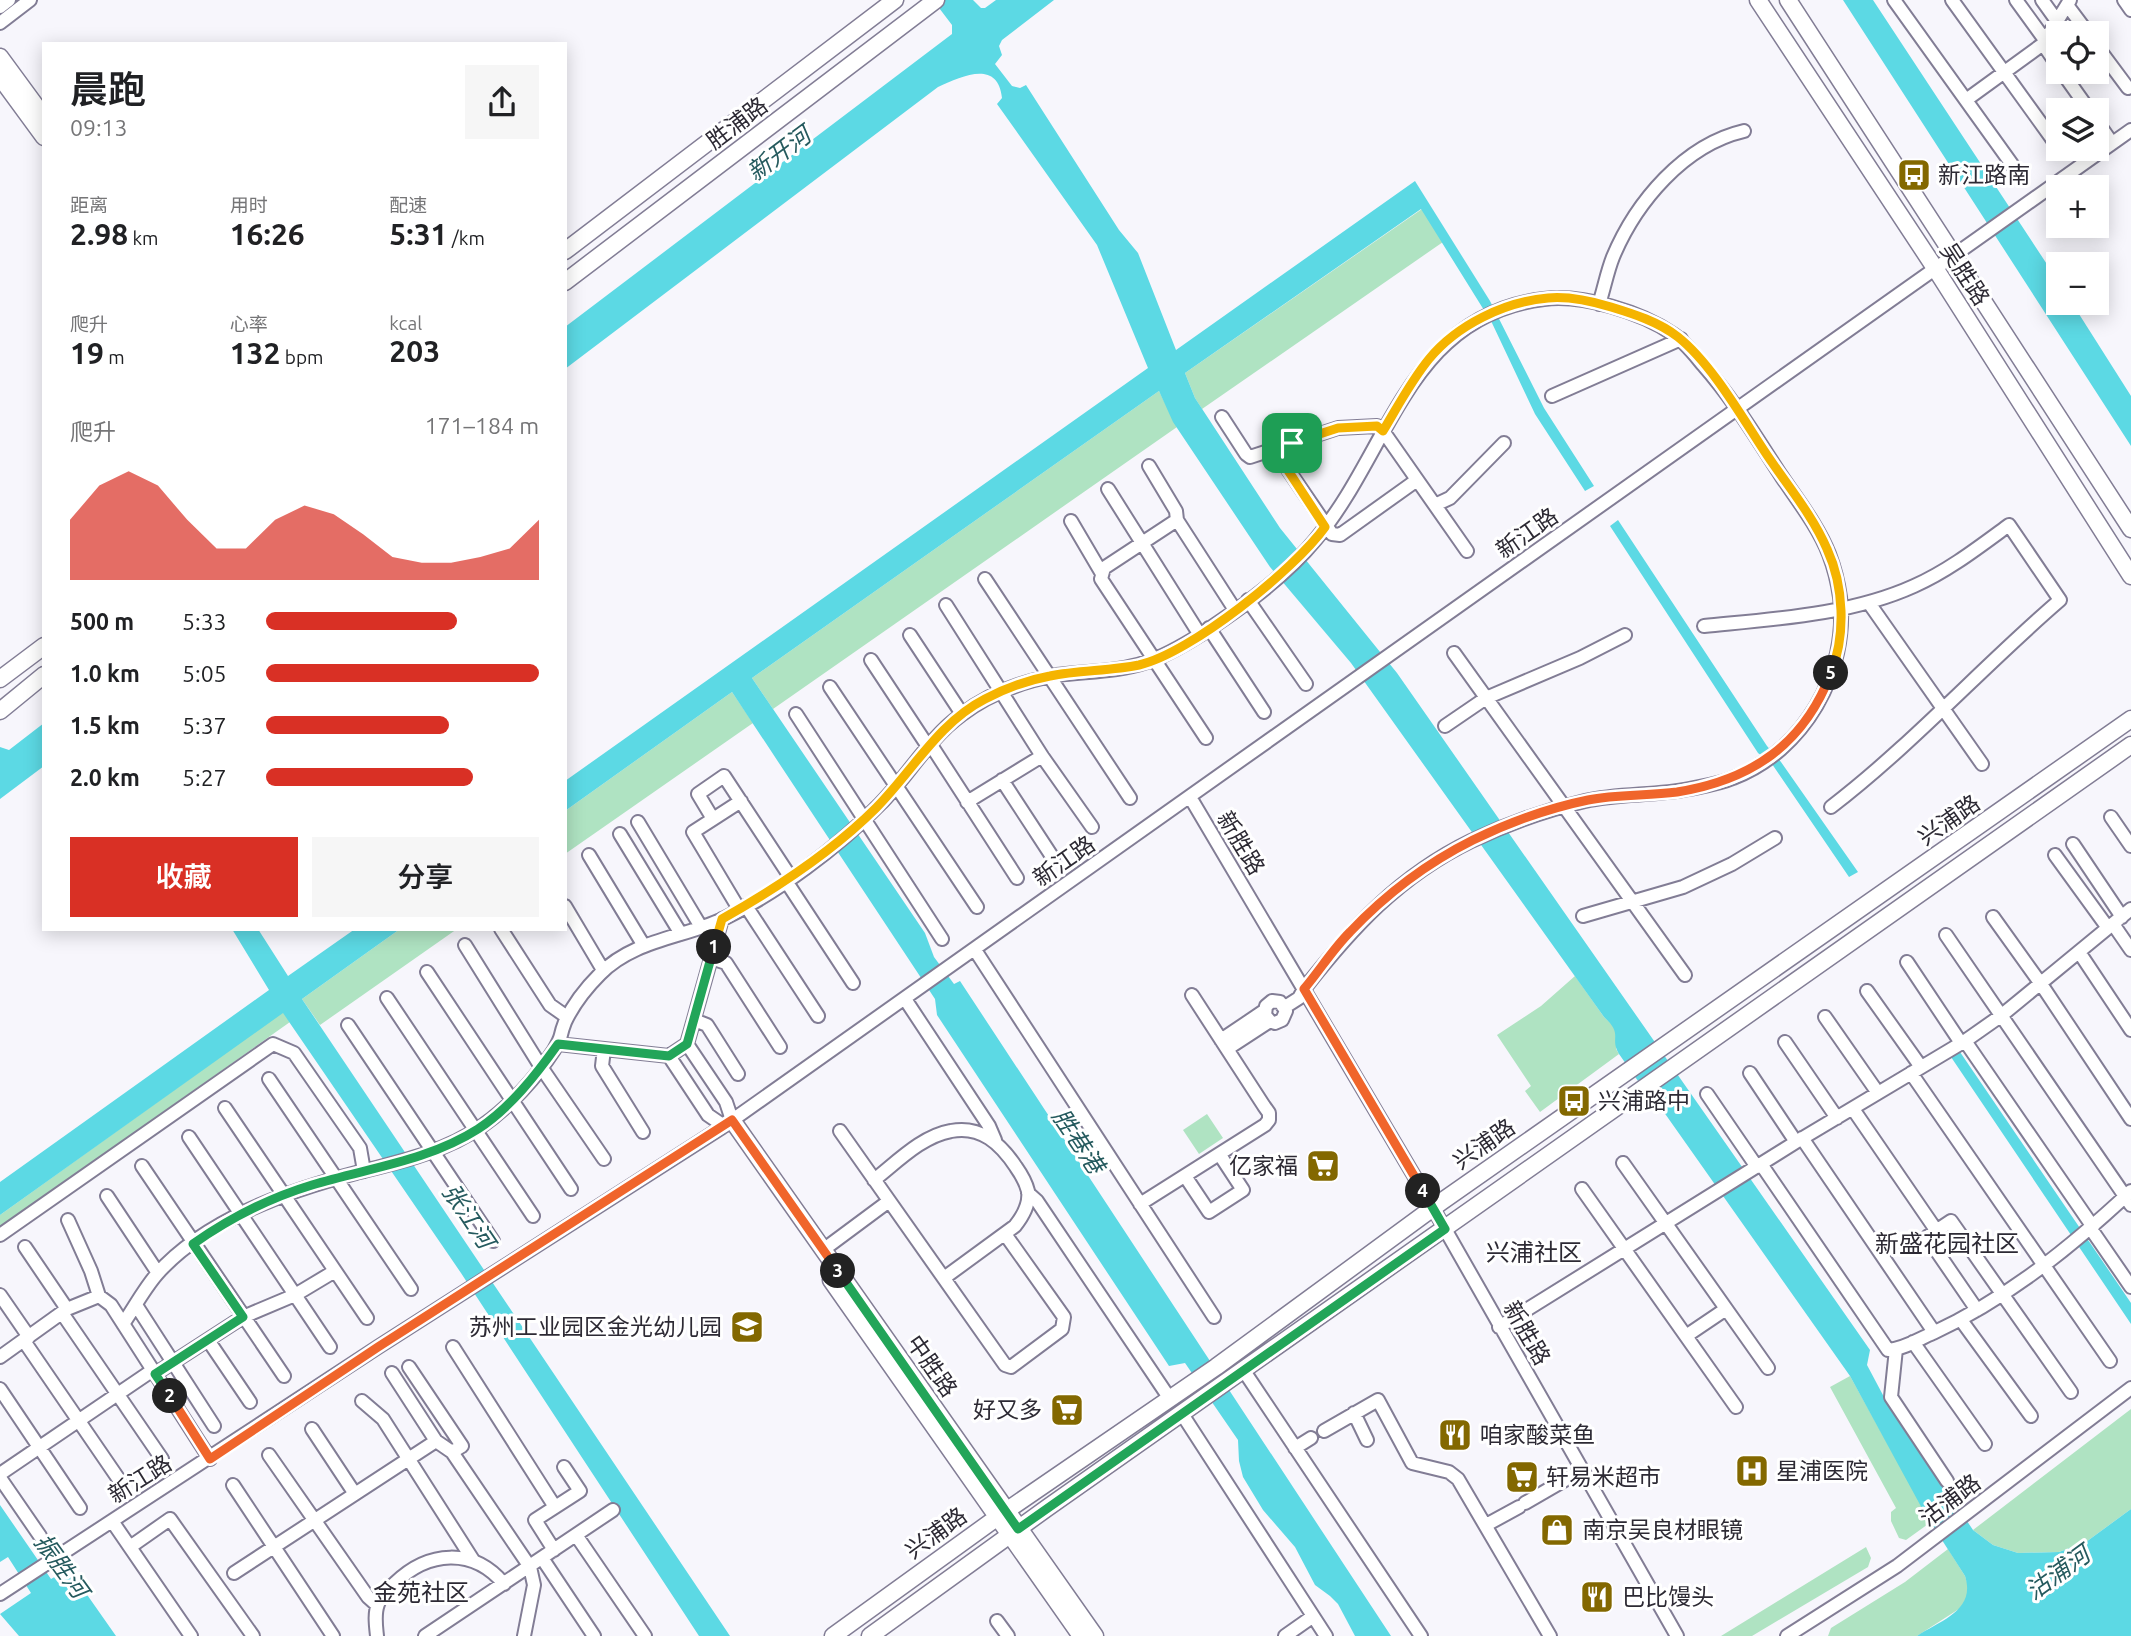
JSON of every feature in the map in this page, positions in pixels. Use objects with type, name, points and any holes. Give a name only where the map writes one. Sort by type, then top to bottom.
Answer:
[{"type":"main road","name":"胜浦路","points":[[567,249],[895,0]]},
{"type":"main road","name":"吴胜路","points":[[1758,0],[1935,268],[2131,576]]},
{"type":"main road","name":"吴胜路","points":[[1788,0],[2131,529]]},
{"type":"main road","name":"胜浦路","points":[[567,280],[934,1]]},
{"type":"main road","points":[[0,57],[42,114]]},
{"type":"main road","points":[[0,77],[42,134]]},
{"type":"main road","points":[[1914,237],[1934,223]]},
{"type":"main road","points":[[1957,303],[1977,289]]},
{"type":"main road","points":[[0,679],[42,648]]},
{"type":"main road","points":[[0,710],[42,677]]},
{"type":"main road","name":"兴浦路","points":[[833,1636],[1001,1514],[1216,1367],[1433,1208],[2131,719]]},
{"type":"main road","name":"兴浦路","points":[[870,1636],[1013,1532],[2131,745]]},
{"type":"main road","name":"中胜路","points":[[728,1123],[823,1250],[1081,1636]]},
{"type":"main road","name":"中胜路","points":[[728,1123],[1001,1514]]},
{"type":"main road","name":"中胜路","points":[[1013,1532],[1095,1636]]},
{"type":"street","points":[[0,7],[9,0]]},
{"type":"street","points":[[0,23],[30,0]]},
{"type":"street","points":[[1894,0],[2016,170]]},
{"type":"street","points":[[1952,0],[2046,130]]},
{"type":"street","points":[[2016,0],[2046,45]]},
{"type":"street","points":[[2042,0],[2057,21],[2069,2],[2081,21]]},
{"type":"street","points":[[2124,0],[2131,10]]},
{"type":"street","points":[[1966,100],[2046,39]]},
{"type":"street","points":[[2109,62],[2128,88]]},
{"type":"street","name":"新江路","points":[[0,1594],[728,1123],[2131,130]]},
{"type":"street","points":[[1600,304],[1613,257],[1651,194],[1701,149],[1730,134],[1744,131]]},
{"type":"street","points":[[2109,139],[2112,143]]},
{"type":"street","points":[[123,1324],[158,1273],[193,1244],[240,1214],[283,1195],[433,1152],[475,1131],[511,1101],[541,1067],[558,1044],[567,1017],[603,970],[627,953],[722,919],[788,879],[860,823],[962,713],[984,699],[1050,676],[1142,664],[1205,631],[1235,610],[1274,580],[1304,552],[1325,527],[1347,498],[1410,386],[1430,358],[1449,339],[1500,310],[1549,298],[1600,304],[1653,322],[1681,339],[1737,409],[1827,549],[1835,576],[1841,625],[1836,660],[1822,698],[1809,719],[1779,751],[1734,778],[1677,792],[1587,800],[1475,839],[1421,871],[1382,901],[1349,933],[1304,989],[1295,992],[1283,1004],[1269,1003],[1267,1016],[1224,1044]]},
{"type":"street","points":[[1552,396],[1681,339]]},
{"type":"street","points":[[1222,417],[1246,454],[1256,457],[1338,428],[1377,426],[1467,551]]},
{"type":"street","points":[[1435,505],[1450,498],[1504,443]]},
{"type":"street","points":[[1274,449],[1332,534],[1340,535],[1418,480]]},
{"type":"street","points":[[1149,466],[1176,511],[1177,520],[1235,610]]},
{"type":"street","points":[[1108,489],[1141,543],[1264,712]]},
{"type":"street","points":[[1071,520],[1101,572],[1101,579],[1206,737]]},
{"type":"street","points":[[1101,572],[1177,520]]},
{"type":"street","points":[[1704,626],[1869,603],[1915,586],[1941,572],[2009,525],[2060,600],[1944,710],[1831,807]]},
{"type":"street","points":[[985,579],[1130,798]]},
{"type":"street","points":[[1248,600],[1306,684]]},
{"type":"street","points":[[1869,603],[1982,764]]},
{"type":"street","points":[[946,605],[1042,755],[1092,827]]},
{"type":"street","points":[[910,635],[962,713]]},
{"type":"street","points":[[1445,726],[1486,698],[1580,658],[1625,635]]},
{"type":"street","points":[[1454,653],[1685,975]]},
{"type":"street","points":[[871,660],[1017,878]]},
{"type":"street","points":[[830,687],[977,907]]},
{"type":"street","points":[[796,714],[860,823],[942,939]]},
{"type":"street","points":[[967,802],[1042,755]]},
{"type":"street","points":[[713,819],[698,794],[724,776],[853,984]]},
{"type":"street","points":[[1002,780],[1053,858]]},
{"type":"street","name":"新胜路","points":[[1190,797],[1433,1208],[1677,1636]]},
{"type":"street","points":[[741,802],[693,832],[818,1016]]},
{"type":"street","points":[[2111,817],[2131,846]]},
{"type":"street","points":[[638,822],[701,927]]},
{"type":"street","points":[[620,834],[681,934]]},
{"type":"street","points":[[1583,916],[1684,887],[1732,864],[1775,838]]},
{"type":"street","points":[[2073,844],[2118,919],[2131,950]]},
{"type":"street","points":[[589,855],[644,946]]},
{"type":"street","points":[[2055,855],[2118,919]]},
{"type":"street","points":[[567,909],[603,970]]},
{"type":"street","points":[[1993,917],[2131,1119]]},
{"type":"street","points":[[558,1044],[669,1056],[687,1044],[722,919]]},
{"type":"street","points":[[1499,1327],[1799,1140],[1963,1042],[2002,1015],[2118,919]]},
{"type":"street","points":[[502,931],[550,1005],[567,1017]]},
{"type":"street","points":[[1707,1094],[1755,1168],[1888,1350],[1896,1349],[1961,1320],[2003,1294],[2043,1267],[2129,1197],[1946,935]]},
{"type":"street","points":[[465,945],[541,1067],[604,1159]]},
{"type":"street","points":[[975,950],[1213,1317]]},
{"type":"street","points":[[2079,952],[2131,1030]]},
{"type":"street","points":[[711,958],[726,963],[780,1047]]},
{"type":"street","points":[[1907,962],[2131,1287]]},
{"type":"street","points":[[427,972],[571,1189]]},
{"type":"street","points":[[1867,991],[2043,1267],[2110,1361]]},
{"type":"street","points":[[1140,1204],[1220,1155],[1269,1120],[1269,1113],[1192,995]]},
{"type":"street","points":[[387,998],[533,1216]]},
{"type":"street","points":[[905,999],[989,1126],[995,1140],[1022,1176],[1028,1193],[1037,1200],[1170,1399]]},
{"type":"street","points":[[1267,1016],[1275,1023],[1282,1020],[1286,1014],[1283,1004]]},
{"type":"street","points":[[1825,1017],[1878,1093]]},
{"type":"street","points":[[694,1020],[707,1025],[738,1074]]},
{"type":"street","points":[[348,1025],[493,1241]]},
{"type":"street","points":[[1785,1042],[1838,1118]]},
{"type":"street","points":[[0,1235],[273,1044],[294,1053],[360,1148],[364,1171]]},
{"type":"street","points":[[669,1056],[708,1115],[728,1123],[726,1102],[687,1044]]},
{"type":"street","points":[[604,1049],[602,1066],[643,1132]]},
{"type":"street","points":[[1750,1073],[1934,1332]]},
{"type":"street","points":[[269,1079],[411,1289]]},
{"type":"street","points":[[225,1108],[367,1318]]},
{"type":"street","points":[[1853,1109],[1936,1230]]},
{"type":"street","points":[[840,1130],[1005,1365],[1011,1367],[1062,1329],[1065,1317],[1005,1234]]},
{"type":"street","points":[[874,1180],[927,1139],[939,1133],[970,1131],[995,1140]]},
{"type":"street","points":[[189,1137],[330,1347]]},
{"type":"street","points":[[1185,1176],[1209,1212],[1243,1190],[1220,1155]]},
{"type":"street","points":[[1623,1163],[1768,1368]]},
{"type":"street","points":[[142,1166],[284,1376]]},
{"type":"street","points":[[1582,1189],[1735,1407]]},
{"type":"street","points":[[944,1278],[1005,1234],[1022,1217],[1028,1193]]},
{"type":"street","points":[[107,1196],[158,1273]]},
{"type":"street","points":[[823,1250],[889,1201]]},
{"type":"street","points":[[68,1220],[99,1296],[111,1305],[210,1459]]},
{"type":"street","points":[[1977,1310],[1927,1237],[1951,1221],[2071,1392]]},
{"type":"street","points":[[25,1247],[162,1459]]},
{"type":"street","points":[[40,1536],[0,1476],[118,1394],[243,1317],[295,1295],[335,1271]]},
{"type":"street","points":[[0,1295],[122,1484]]},
{"type":"street","points":[[0,1357],[65,1311],[99,1296]]},
{"type":"street","points":[[136,1305],[214,1426]]},
{"type":"street","points":[[1686,1336],[1726,1309]]},
{"type":"street","points":[[1961,1320],[2031,1416]]},
{"type":"street","points":[[208,1339],[250,1402]]},
{"type":"street","points":[[1913,1342],[1985,1444]]},
{"type":"street","points":[[453,1347],[555,1507]]},
{"type":"street","points":[[1896,1349],[1891,1397],[1947,1480]]},
{"type":"street","points":[[409,1367],[462,1446],[453,1452]]},
{"type":"street","points":[[1244,1371],[1421,1636]]},
{"type":"street","points":[[392,1373],[436,1441],[453,1452],[530,1567],[534,1585],[524,1636]]},
{"type":"street","name":"沽浦路","points":[[1787,1636],[1801,1632],[1897,1566],[2131,1388]]},
{"type":"street","points":[[0,1389],[80,1508]]},
{"type":"street","points":[[1324,1431],[1378,1400],[1412,1463],[1449,1472],[1458,1479],[1550,1636]]},
{"type":"street","points":[[362,1401],[383,1419],[473,1560]]},
{"type":"street","points":[[1354,1413],[1367,1440]]},
{"type":"street","points":[[1182,1414],[1325,1636]]},
{"type":"street","points":[[312,1429],[355,1494]]},
{"type":"street","points":[[1295,1448],[1311,1438]]},
{"type":"street","points":[[234,1573],[436,1441]]},
{"type":"street","points":[[269,1455],[313,1522],[368,1597],[377,1605]]},
{"type":"street","points":[[554,1550],[535,1520],[580,1490],[564,1467]]},
{"type":"street","points":[[1486,1525],[1582,1470]]},
{"type":"street","points":[[233,1485],[333,1636]]},
{"type":"street","points":[[425,1636],[613,1510]]},
{"type":"street","points":[[130,1547],[170,1520],[253,1636]]},
{"type":"street","points":[[112,1521],[191,1636]]},
{"type":"street","points":[[576,1535],[645,1636]]},
{"type":"street","points":[[377,1636],[377,1605],[382,1595],[404,1574],[419,1565],[456,1557],[473,1560],[496,1573],[505,1584]]},
{"type":"street","points":[[542,1558],[589,1634]]},
{"type":"street","points":[[1285,1636],[1312,1617]]},
{"type":"street","points":[[997,1621],[1007,1636]]},
{"type":"green space","points":[[1422,209],[1443,242],[1202,409],[1185,373]]},
{"type":"green space","points":[[1159,391],[1177,427],[773,709],[752,678]]},
{"type":"green space","points":[[732,692],[753,723],[567,853],[567,810]]},
{"type":"green space","points":[[397,931],[454,931],[320,1025],[302,999]]},
{"type":"green space","points":[[1575,976],[1604,1017],[1614,1026],[1619,1054],[1540,1112],[1525,1091],[1531,1086],[1497,1035],[1541,1006]]},
{"type":"green space","points":[[283,1012],[290,1022],[0,1228],[0,1215]]},
{"type":"green space","points":[[1207,1114],[1223,1138],[1199,1154],[1183,1130]]},
{"type":"green space","points":[[1850,1376],[1931,1522],[1906,1540],[1899,1538],[1891,1521],[1891,1512],[1896,1508],[1830,1387]]},
{"type":"green space","points":[[2131,1409],[2131,1509],[2086,1542],[2059,1552],[2018,1553],[1993,1545],[1973,1530]]},
{"type":"green space","points":[[1866,1547],[1871,1558],[1868,1567],[1752,1636],[1721,1636]]},
{"type":"green space","points":[[1948,1549],[1968,1585],[1968,1594],[1962,1607],[1917,1636],[1828,1636],[1831,1628],[1905,1582]]},
{"type":"water","name":"沽浦河","points":[[933,0],[973,0],[981,8],[985,8],[996,0],[1054,0],[1002,40],[999,46],[1002,55],[995,64],[1012,86],[1020,88],[1026,85],[1119,230],[1138,253],[1176,350],[1415,181],[1490,301],[1544,408],[1594,486],[1585,491],[1535,414],[1492,323],[1421,209],[1185,373],[1195,398],[1280,528],[1397,673],[1870,1350],[1867,1365],[1884,1397],[1973,1530],[1993,1545],[2018,1553],[2059,1552],[2086,1542],[2131,1509],[2131,1636],[1917,1636],[1946,1619],[1961,1606],[1966,1597],[1965,1576],[1924,1512],[1850,1376],[1661,1108],[1655,1105],[1619,1054],[1615,1044],[1615,1032],[1610,1023],[1351,663],[1270,567],[1173,422],[1159,391],[752,678],[925,933],[934,957],[954,984],[960,981],[1391,1636],[1355,1636],[1338,1604],[1315,1585],[1295,1547],[1263,1510],[1243,1477],[1238,1440],[1185,1363],[1169,1366],[937,1015],[935,999],[732,692],[567,810],[567,780],[1148,368],[1097,245],[997,104],[1002,98],[999,86],[994,78],[986,74],[968,75],[938,87],[567,367],[567,325],[952,34],[952,25]]},
{"type":"water","points":[[1843,0],[1873,0],[2046,263],[2046,314]]},
{"type":"water","points":[[2046,315],[2080,315],[2131,396],[2131,446]]},
{"type":"water","points":[[1618,520],[1767,746],[1858,872],[1849,877],[1772,764],[1758,753],[1610,526]]},
{"type":"water","points":[[42,725],[42,768],[0,799],[0,747],[9,750]]},
{"type":"water","points":[[233,931],[259,931],[288,976],[352,931],[397,931],[302,999],[730,1636],[699,1636],[461,1273],[283,1013],[0,1215],[0,1182],[269,990]]},
{"type":"water","points":[[1960,1052],[2131,1303],[2131,1324],[1951,1057]]},
{"type":"water","points":[[0,1505],[51,1579],[69,1569],[116,1636],[19,1636],[0,1614],[31,1593],[8,1557],[0,1562]]},
{"type":"place","name":"新江路南","points":[[1914,175]]},
{"type":"place","name":"兴浦路中","points":[[1574,1101]]},
{"type":"place","name":"亿家福","points":[[1323,1166]]},
{"type":"place","name":"苏州工业园区金光幼儿园","points":[[747,1327]]},
{"type":"place","name":"好又多","points":[[1067,1410]]},
{"type":"place","name":"咱家酸菜鱼","points":[[1455,1435]]},
{"type":"place","name":"星浦医院","points":[[1752,1471]]},
{"type":"place","name":"轩易米超市","points":[[1522,1477]]},
{"type":"place","name":"南京吴良材眼镜","points":[[1557,1530]]},
{"type":"place","name":"巴比馒头","points":[[1597,1597]]},
{"type":"district","name":"新盛花园社区","points":[[1947,1244]]},
{"type":"district","name":"兴浦社区","points":[[1534,1253]]},
{"type":"district","name":"金苑社区","points":[[421,1593]]},
{"type":"route","points":[[1549,298],[1600,304],[1653,322],[1677,336],[1721,386],[1814,526],[1827,549],[1840,596],[1841,625],[1836,660],[1822,698],[1809,719],[1779,751],[1734,778],[1710,785],[1677,792],[1587,800],[1475,839],[1452,851],[1391,893],[1349,933],[1304,989],[1445,1229],[1018,1529],[732,1120],[378,1347],[210,1459],[155,1374],[243,1317],[193,1244],[240,1214],[275,1198],[312,1185],[433,1152],[461,1139],[480,1128],[516,1097],[558,1044],[669,1056],[681,1049],[687,1044],[722,919],[791,878],[855,827],[876,808],[947,726],[962,713],[984,699],[1042,678],[1142,664],[1166,654],[1235,610],[1274,580],[1304,552],[1325,527],[1274,449],[1292,443],[1338,428],[1359,425],[1377,426],[1383,431],[1430,358],[1464,327],[1500,310],[1549,298]]},
{"type":"water label","name":"新开河","points":[[779,154]]},
{"type":"water label","name":"胜巷港","points":[[1078,1141]]},
{"type":"water label","name":"张江河","points":[[468,1216]]},
{"type":"water label","name":"振胜河","points":[[61,1566]]}]
